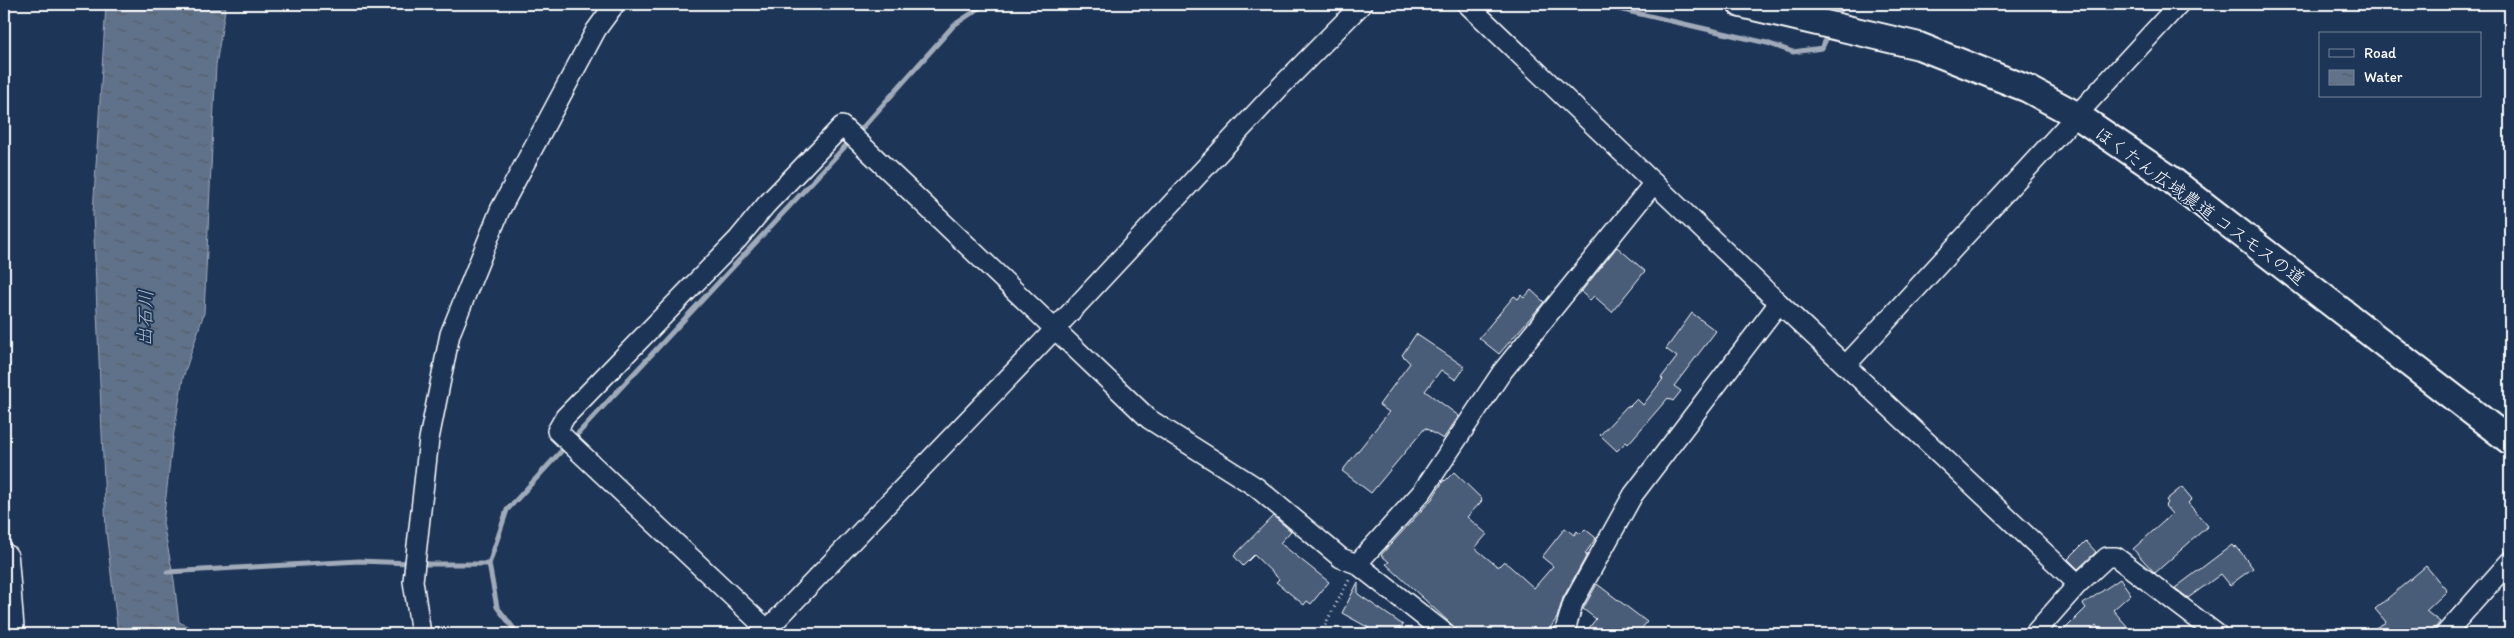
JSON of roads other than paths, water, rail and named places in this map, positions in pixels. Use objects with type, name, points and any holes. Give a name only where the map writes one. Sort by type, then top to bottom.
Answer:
[{"type":"highway","points":[[4,558],[10,634]]},
{"type":"street","points":[[421,634],[412,581],[429,439],[450,334],[500,210],[596,30],[615,4]]},
{"type":"street","points":[[1362,4],[1281,86],[1056,328],[767,633],[557,431],[565,418],[738,239],[766,205],[842,126],[1056,328],[1149,419],[1256,486],[1341,558],[1357,564],[1446,634]]},
{"type":"street","points":[[1467,4],[1779,303],[1847,364],[2078,584]]},
{"type":"street","name":"ほくたん広域農道 コスモスの道","points":[[1741,4],[1919,46],[2028,89],[2078,116],[2169,178],[2510,441]]},
{"type":"street","points":[[1847,364],[2180,4]]},
{"type":"street","points":[[1357,564],[1422,492],[1502,372],[1654,183]]},
{"type":"street","points":[[1564,634],[1573,603],[1632,495],[1779,303]]},
{"type":"street","points":[[2034,634],[2078,584],[2107,557],[2116,557],[2217,634]]},
{"type":"street","points":[[2445,634],[2510,561]]},
{"type":"street","points":[[4,630],[10,634]]},
{"type":"water","name":"出石川","points":[[106,4],[226,4],[216,65],[204,313],[183,378],[172,444],[163,523],[174,580],[179,622],[204,634],[118,634],[106,531],[93,213]]},
{"type":"waterway","points":[[857,134],[954,25],[981,7],[994,4]]},
{"type":"waterway","points":[[1597,4],[1767,43],[1793,52],[1822,48],[1829,33]]},
{"type":"waterway","points":[[1835,19],[1839,11],[1850,4]]},
{"type":"waterway","points":[[572,440],[851,140]]},
{"type":"waterway","points":[[419,564],[489,564],[507,510],[566,446]]},
{"type":"waterway","points":[[167,572],[359,561],[411,563]]},
{"type":"waterway","points":[[489,564],[497,607],[518,634]]}]
